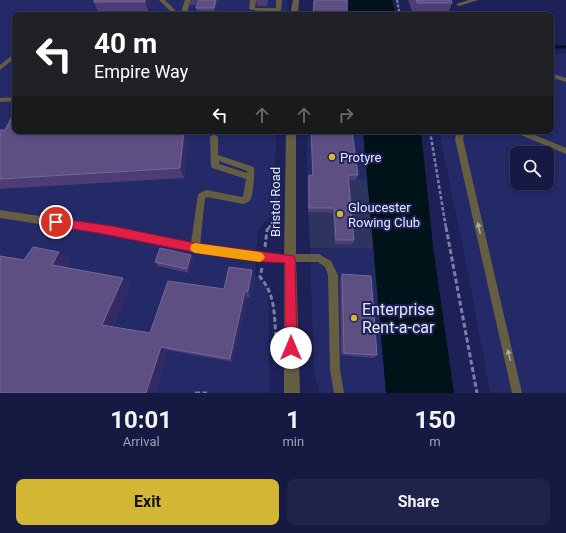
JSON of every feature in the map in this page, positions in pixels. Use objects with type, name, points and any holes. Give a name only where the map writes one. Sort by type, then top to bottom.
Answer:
[{"type":"street","points":[[294,12],[296,0]]},
{"type":"street","name":"Bristol Road","points":[[291,134],[290,259],[292,393]]},
{"type":"lane","points":[[162,0],[174,12]]},
{"type":"lane","points":[[184,12],[188,0]]},
{"type":"lane","points":[[253,0],[252,9],[261,12],[278,10],[279,0]]},
{"type":"lane","points":[[459,4],[475,0]]},
{"type":"lane","points":[[0,68],[12,57]]},
{"type":"lane","points":[[554,76],[566,80]]},
{"type":"lane","points":[[0,101],[12,99]]},
{"type":"lane","points":[[460,134],[459,139],[517,393]]},
{"type":"lane","points":[[527,134],[566,151]]},
{"type":"lane","points":[[195,248],[201,196],[203,194],[206,193],[243,201],[247,198],[250,177],[215,166],[214,137]]},
{"type":"lane","points":[[0,214],[112,231],[195,248],[264,258],[319,258],[331,267],[333,275],[335,370],[339,393]]},
{"type":"path","points":[[397,0],[399,12]]},
{"type":"path","points":[[430,134],[442,205],[477,393]]},
{"type":"path","points":[[195,393],[206,393]]},
{"type":"shaded area","points":[[0,0],[288,0],[287,10],[285,12],[12,12],[12,134],[277,134],[271,216],[258,230],[255,274],[268,288],[270,393],[0,393]]},
{"type":"shaded area","points":[[349,0],[392,0],[395,12],[354,12],[348,11]]},
{"type":"shaded area","points":[[566,53],[566,393],[490,393],[468,272],[440,134],[554,134],[554,54]]},
{"type":"shaded area","name":"Protyre","points":[[307,134],[363,134],[367,180],[307,179]]},
{"type":"shaded area","points":[[363,134],[421,134],[433,246],[454,393],[386,393]]},
{"type":"shaded area","name":"Gloucester Rowing Club","points":[[307,179],[367,180],[374,249],[310,248]]},
{"type":"shaded area","points":[[310,248],[374,249],[386,393],[320,393],[314,373]]},
{"type":"building","points":[[94,0],[145,0],[145,2],[94,2]]},
{"type":"building","points":[[199,0],[216,0],[214,8],[196,8]]},
{"type":"building","points":[[314,0],[347,0],[347,12],[313,12]]},
{"type":"building","points":[[416,0],[451,0],[452,3],[417,3]]},
{"type":"building","points":[[12,116],[12,134],[184,134],[180,168],[0,179],[0,130],[5,130]]},
{"type":"building","points":[[311,134],[352,134],[358,175],[348,175],[354,240],[336,240],[334,208],[309,208],[309,175],[313,175]]},
{"type":"building","points":[[33,247],[59,252],[52,265],[123,278],[102,325],[150,333],[168,281],[224,289],[229,267],[252,270],[248,291],[245,291],[230,359],[161,347],[146,393],[0,393],[0,256],[24,260]]},
{"type":"building","points":[[160,248],[191,255],[187,269],[155,262]]},
{"type":"building","name":"Enterprise Rent-a-car","points":[[342,274],[371,276],[377,355],[344,353]]},
{"type":"waterway","points":[[554,47],[566,47]]},
{"type":"slow traffic","points":[[195,248],[260,257]]},
{"type":"place","name":"Protyre","points":[[332,157]]},
{"type":"place","name":"Gloucester Rowing Club","points":[[340,214]]},
{"type":"place","name":"Enterprise Rent-a-car","points":[[354,318]]},
{"type":"route","points":[[56,222],[112,231],[195,248],[264,258],[290,259],[291,348]]}]
